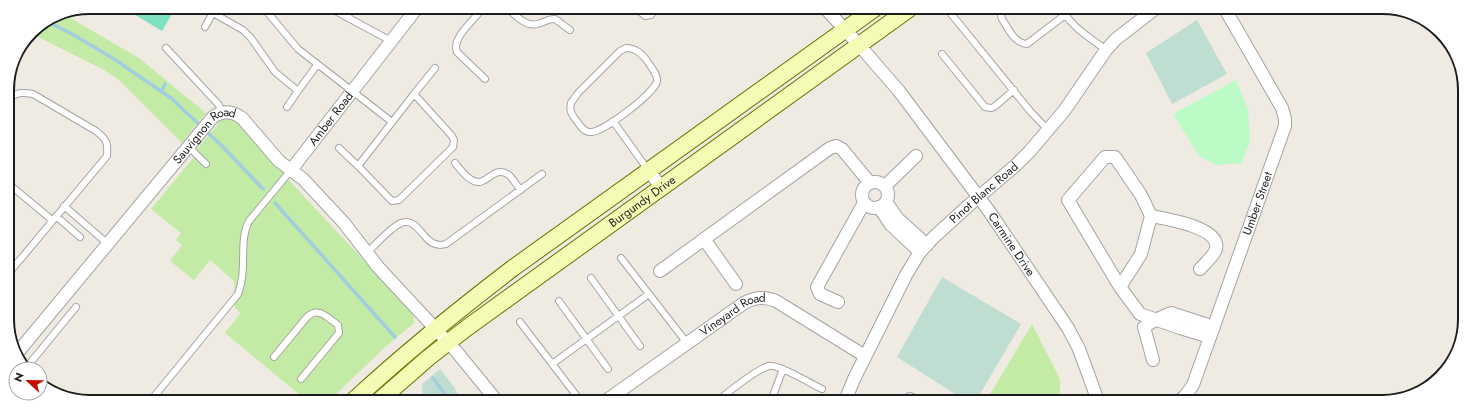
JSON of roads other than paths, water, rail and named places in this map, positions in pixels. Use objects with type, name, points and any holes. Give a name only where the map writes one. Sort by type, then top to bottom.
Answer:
[{"type":"main road","name":"Burgundy Drive","points":[[360,395],[436,329],[513,268],[867,14]]},
{"type":"main road","name":"Burgundy Drive","points":[[386,395],[428,358],[468,327],[902,14]]},
{"type":"street","name":"Amber Road","points":[[291,170],[412,14]]},
{"type":"street","name":"Carmine Drive","points":[[831,14],[859,44],[898,91],[979,196],[1068,328],[1079,348],[1096,395]]},
{"type":"street","name":"Pinot Blanc Road","points":[[848,395],[865,356],[906,275],[923,248],[979,196],[1016,165],[1064,111],[1106,50],[1116,39],[1148,14]]},
{"type":"street","name":"Umber Street","points":[[1186,395],[1193,385],[1285,126],[1282,108],[1228,14]]},
{"type":"street","name":"Sauvignon Road","points":[[20,349],[189,145],[217,115],[234,113],[242,118],[279,161],[303,179],[344,223],[378,267],[448,342],[492,395]]},
{"type":"street","points":[[660,271],[830,148],[836,146],[842,149],[870,183]]},
{"type":"street","points":[[885,186],[916,156]]},
{"type":"street","points":[[1120,287],[1141,254],[1151,216],[1142,195],[1115,157],[1105,158],[1068,200],[1120,287],[1140,314],[1155,320]]},
{"type":"street","points":[[649,171],[661,187]]},
{"type":"street","points":[[878,182],[885,186],[888,194],[883,205],[871,208],[864,203],[861,196],[866,185],[878,182]]},
{"type":"street","points":[[838,302],[820,294],[817,287],[864,203]]},
{"type":"street","points":[[883,205],[898,219],[923,248]]},
{"type":"street","points":[[1151,216],[1180,221],[1212,235],[1215,240],[1216,249],[1209,260],[1200,268]]},
{"type":"street","points":[[704,239],[736,284]]},
{"type":"street","name":"Vineyard Road","points":[[614,395],[749,300],[765,297],[776,301],[865,356]]},
{"type":"street","points":[[1153,360],[1144,328],[1155,320],[1170,313],[1212,332]]},
{"type":"lane","points":[[205,27],[212,14]]},
{"type":"lane","points":[[220,14],[243,30],[251,38],[275,72],[298,91]]},
{"type":"lane","points":[[269,14],[298,49],[392,122]]},
{"type":"lane","points":[[341,14],[391,41]]},
{"type":"lane","points":[[346,17],[349,14]]},
{"type":"lane","points":[[477,14],[457,39],[455,48],[457,52],[485,79]]},
{"type":"lane","points":[[514,14],[528,24],[537,24],[555,19],[570,30]]},
{"type":"lane","points":[[643,14],[645,16],[652,14]]},
{"type":"lane","points":[[951,14],[1048,130]]},
{"type":"lane","points":[[1001,14],[1002,19],[1017,41],[1023,44],[1027,44],[1065,15],[1078,29],[1106,50]]},
{"type":"lane","points":[[166,48],[219,105],[217,115]]},
{"type":"lane","points":[[626,48],[635,49],[640,52],[657,76],[657,82],[654,88],[647,95],[613,121],[590,133],[582,128],[571,114],[570,103],[620,51],[626,48]]},
{"type":"lane","points":[[942,54],[985,107],[994,107],[1014,90]]},
{"type":"lane","points":[[287,106],[318,65]]},
{"type":"lane","points":[[358,166],[435,68]]},
{"type":"lane","points":[[14,93],[23,92],[33,94],[96,131],[104,137],[108,145],[107,156],[14,267]]},
{"type":"lane","points":[[339,148],[389,198],[396,201],[399,200],[453,147],[454,140],[414,94]]},
{"type":"lane","points":[[613,121],[649,171]]},
{"type":"lane","points":[[189,145],[206,164]]},
{"type":"lane","points":[[455,163],[469,178],[477,182],[483,182],[497,172],[503,173],[509,176],[521,190]]},
{"type":"lane","name":"Amber Road","points":[[155,395],[238,294],[243,283],[245,229],[249,221],[291,170]]},
{"type":"lane","points":[[367,252],[401,223],[407,222],[418,228],[430,242],[435,245],[440,246],[446,244],[542,174]]},
{"type":"lane","points":[[14,188],[80,237]]},
{"type":"lane","points":[[64,206],[108,244]]},
{"type":"lane","points":[[621,258],[687,343]]},
{"type":"lane","points":[[591,278],[640,346]]},
{"type":"lane","points":[[552,364],[649,294]]},
{"type":"lane","points":[[559,301],[608,369]]},
{"type":"lane","points":[[32,361],[76,307]]},
{"type":"lane","points":[[274,357],[307,317],[314,312],[319,311],[338,325],[339,333],[301,379]]},
{"type":"lane","points":[[520,322],[576,395]]},
{"type":"lane","points":[[724,395],[763,368],[773,366],[783,369],[822,389]]},
{"type":"lane","points":[[773,395],[783,369]]},
{"type":"waterway","points":[[52,24],[114,59],[171,98],[222,146],[263,189]]},
{"type":"waterway","points":[[161,92],[165,84]]},
{"type":"waterway","points":[[275,203],[395,337]]},
{"type":"waterway","points":[[433,378],[445,395]]}]
